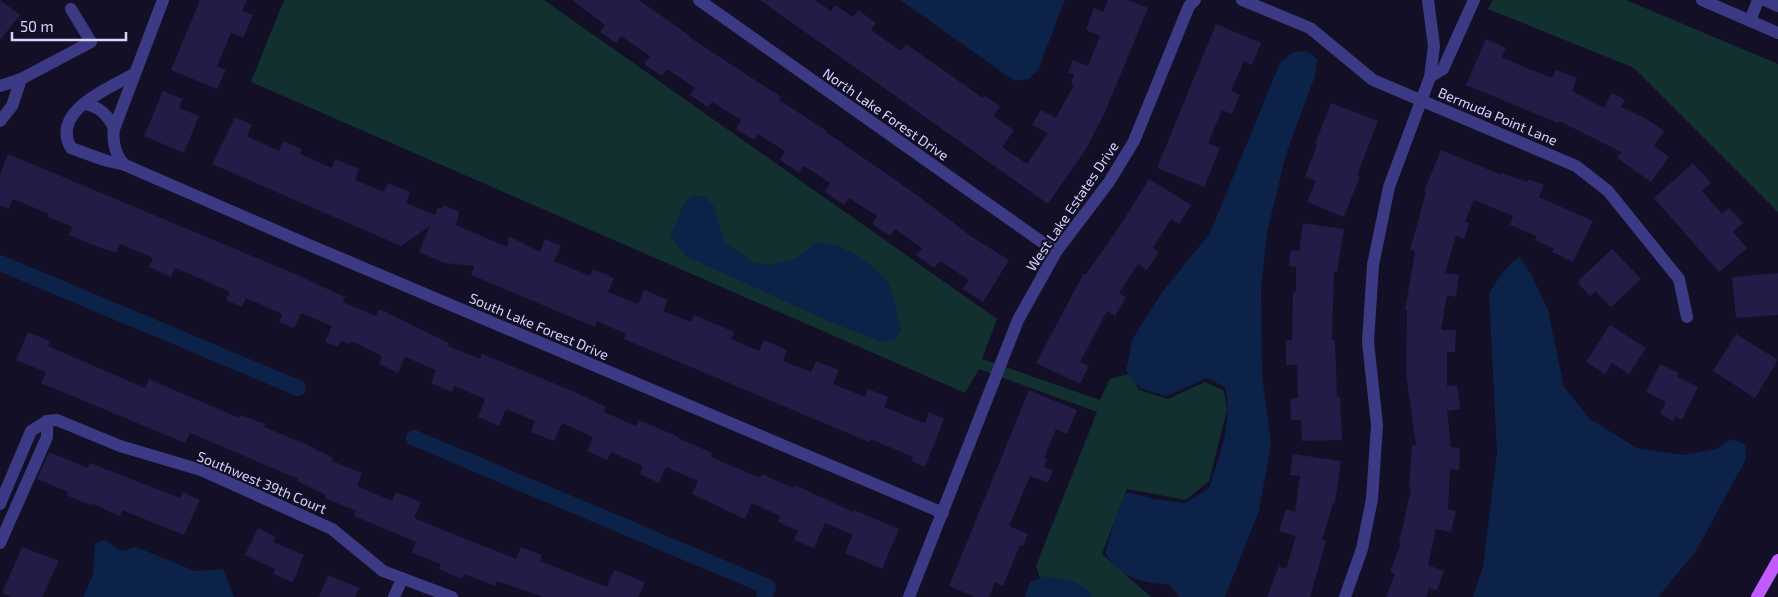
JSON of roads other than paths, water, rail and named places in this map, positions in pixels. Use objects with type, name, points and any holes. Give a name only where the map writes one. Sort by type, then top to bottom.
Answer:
[{"type":"main road","points":[[1757,597],[1778,560]]},
{"type":"street","points":[[125,165],[120,160],[112,137],[163,0]]},
{"type":"street","name":"North Lake Forest Drive","points":[[699,0],[1056,252]]},
{"type":"street","name":"West Lake Estates Drive","points":[[908,597],[943,513],[1018,320],[1056,252],[1109,182],[1134,141],[1188,6],[1195,0]]},
{"type":"street","name":"Bermuda Point Lane","points":[[1242,0],[1310,28],[1373,80],[1576,166],[1608,191],[1679,279],[1687,317]]},
{"type":"street","points":[[1345,597],[1362,550],[1372,499],[1377,425],[1368,342],[1374,265],[1388,187],[1430,77],[1434,46],[1428,0]]},
{"type":"street","points":[[1430,77],[1443,69],[1474,0]]},
{"type":"street","points":[[1702,0],[1778,33]]},
{"type":"street","points":[[1750,21],[1758,0]]},
{"type":"street","points":[[1765,0],[1778,6]]},
{"type":"street","points":[[0,86],[21,79],[91,42],[69,5]]},
{"type":"street","points":[[84,104],[134,74]]},
{"type":"street","points":[[0,121],[12,106],[21,79]]},
{"type":"street","points":[[84,104],[92,105],[105,114],[114,129]]},
{"type":"street","name":"South Lake Forest Drive","points":[[84,104],[73,112],[66,124],[65,133],[71,148],[104,160],[125,165],[943,513]]},
{"type":"street","name":"Southwest 39th Court","points":[[47,421],[57,420],[120,446],[201,470],[332,529],[382,571],[452,597]]},
{"type":"street","points":[[14,508],[0,503],[3,488],[31,431],[47,421]]},
{"type":"street","points":[[0,543],[47,437],[47,421]]},
{"type":"street","points":[[3,488],[20,495]]},
{"type":"street","points":[[394,597],[402,579]]},
{"type":"water","points":[[900,0],[1065,0],[1038,70],[1029,79],[1015,81]]},
{"type":"water","points":[[1307,51],[1317,59],[1315,76],[1286,154],[1267,232],[1261,289],[1262,374],[1271,444],[1259,511],[1225,597],[1179,597],[1170,585],[1141,580],[1125,574],[1111,562],[1105,553],[1117,513],[1126,492],[1155,499],[1185,503],[1209,488],[1221,451],[1226,426],[1227,400],[1225,387],[1207,378],[1167,396],[1141,389],[1126,371],[1133,338],[1163,291],[1210,233],[1280,63],[1293,52]]},
{"type":"water","points":[[692,196],[705,196],[714,207],[724,242],[754,263],[770,265],[798,257],[816,242],[836,246],[859,256],[886,280],[891,289],[901,330],[895,340],[880,341],[828,321],[686,256],[670,236],[683,206]]},
{"type":"water","points":[[1519,256],[1531,274],[1548,310],[1564,387],[1590,419],[1637,448],[1683,455],[1716,449],[1732,439],[1745,444],[1746,459],[1696,551],[1658,597],[1473,597],[1483,566],[1497,453],[1489,293],[1503,272]]},
{"type":"water","points":[[104,540],[122,551],[136,547],[195,571],[223,569],[234,597],[83,597],[93,575],[95,544]]},
{"type":"water","points":[[1046,576],[1076,582],[1090,591],[1091,597],[1025,597],[1030,582]]},
{"type":"waterway","points":[[0,263],[298,388]]},
{"type":"waterway","points":[[414,438],[768,587],[764,597]]}]
